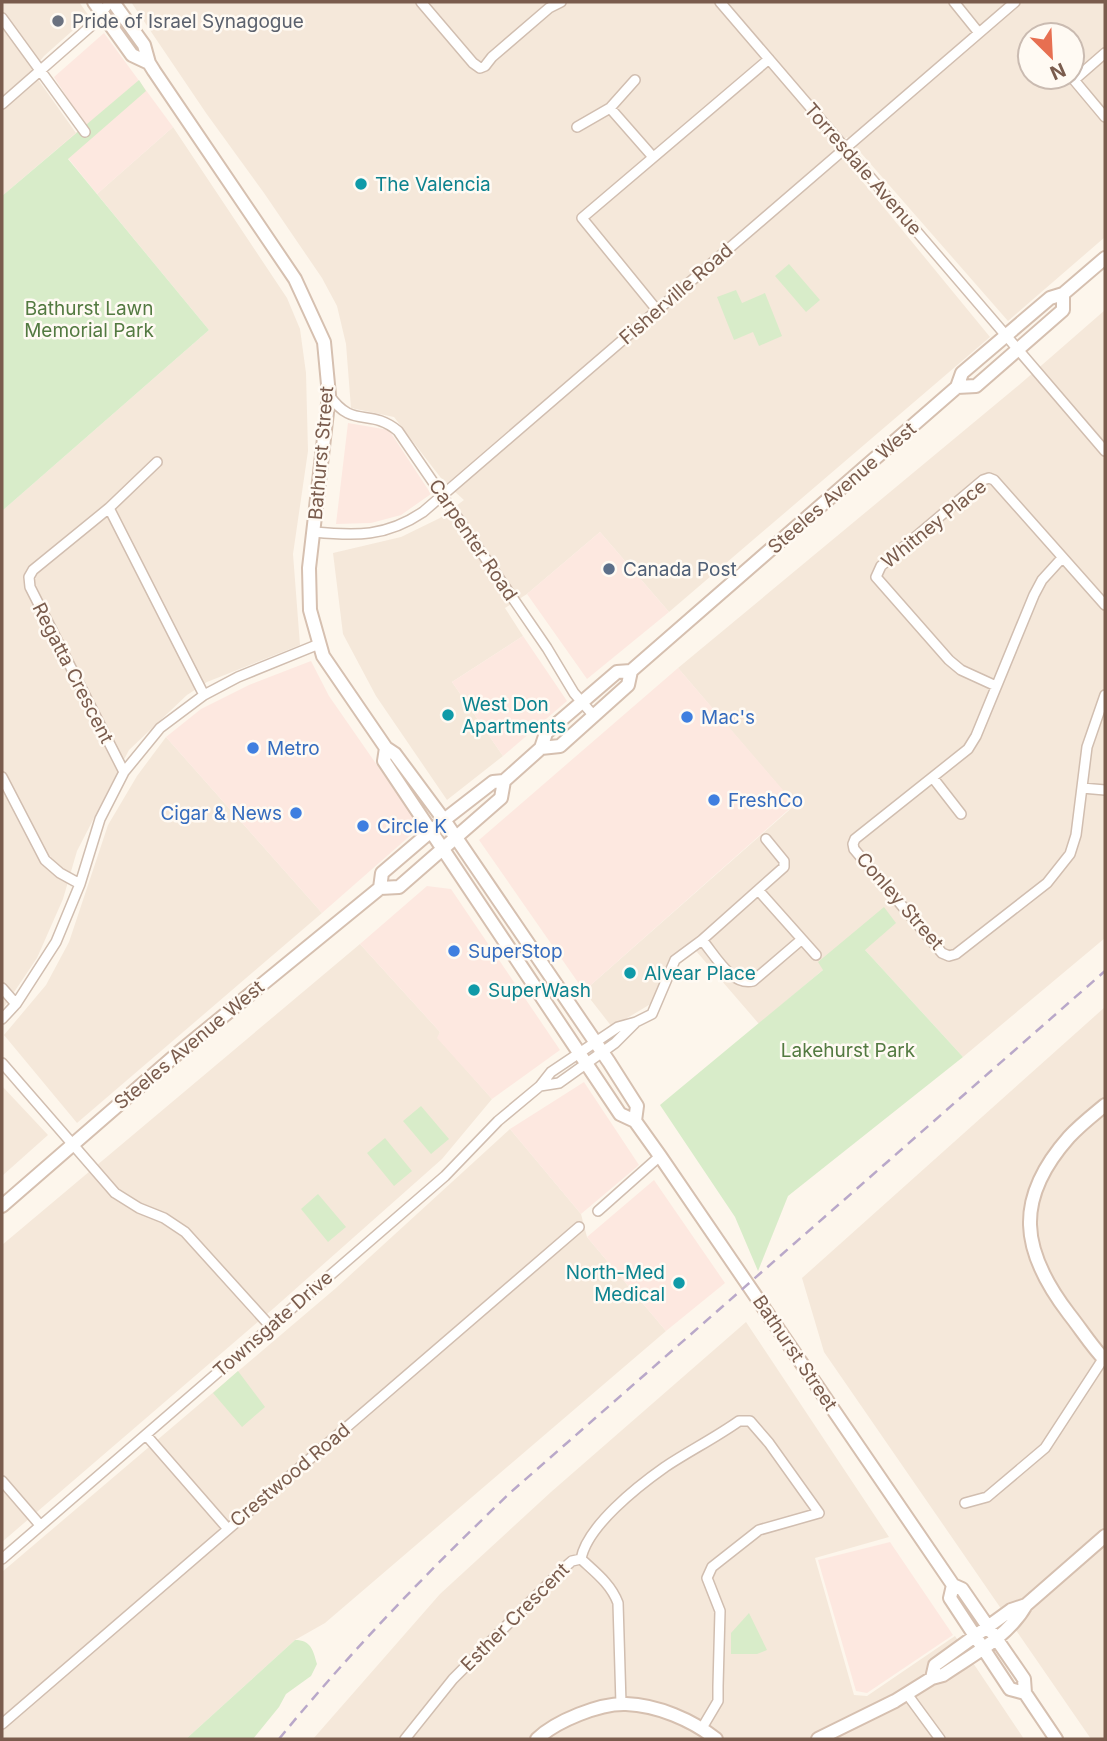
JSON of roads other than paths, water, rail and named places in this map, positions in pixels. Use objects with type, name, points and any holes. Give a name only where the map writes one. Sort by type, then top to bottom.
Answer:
[{"type":"main road","name":"Bathurst Street","points":[[105,4],[132,55],[149,63],[295,279],[324,342],[330,395],[309,568],[310,610],[319,644],[336,677],[386,748],[395,754],[444,820],[599,1047],[637,1106],[635,1121]]},
{"type":"main road","name":"Steeles Avenue West","points":[[541,748],[560,746],[628,685],[631,671],[957,387],[962,373],[1050,298],[1063,294],[1105,258]]},
{"type":"main road","name":"Steeles Avenue West","points":[[957,387],[976,386],[1018,351],[1063,310],[1063,294]]},
{"type":"main road","name":"Steeles Avenue West","points":[[380,888],[382,873],[431,830],[493,782],[504,781],[541,748],[546,733],[617,671],[631,671]]},
{"type":"main road","name":"Bathurst Street","points":[[386,748],[384,761],[582,1058],[620,1114],[635,1121],[953,1585],[962,1589],[1024,1679],[1025,1693],[1056,1739]]},
{"type":"main road","name":"Steeles Avenue West","points":[[2,1206],[177,1054],[380,888],[399,887],[501,797],[504,781]]},
{"type":"main road","points":[[1104,1359],[1051,1291],[1035,1257],[1029,1225],[1034,1190],[1043,1170],[1070,1136],[1105,1105]]},
{"type":"main road","points":[[818,1739],[906,1694],[932,1678],[935,1665],[1018,1620],[1026,1605],[1105,1536]]},
{"type":"main road","name":"Bathurst Street","points":[[953,1585],[950,1598],[978,1643],[1010,1689],[1025,1693]]},
{"type":"main road","points":[[537,1739],[566,1720],[609,1705],[621,1704],[682,1718],[716,1739]]},
{"type":"street","points":[[421,2],[477,67],[481,68],[549,8],[561,2]]},
{"type":"street","name":"Torresdale Avenue","points":[[720,2],[1105,451]]},
{"type":"street","points":[[954,2],[979,33]]},
{"type":"street","name":"Fisherville Road","points":[[314,532],[370,534],[395,528],[423,512],[1015,2]]},
{"type":"street","points":[[2,104],[91,26],[105,4]]},
{"type":"street","points":[[2,18],[85,132]]},
{"type":"street","points":[[1105,53],[1074,80],[1105,117]]},
{"type":"street","points":[[657,310],[582,219],[583,215],[769,59]]},
{"type":"street","points":[[577,127],[610,108],[635,80]]},
{"type":"street","points":[[610,108],[653,156]]},
{"type":"street","name":"Carpenter Road","points":[[330,395],[347,415],[381,419],[398,431],[582,703],[594,716]]},
{"type":"street","name":"Regatta Crescent","points":[[124,772],[30,586],[29,577],[33,570],[109,508],[157,461]]},
{"type":"street","name":"Whitney Place","points":[[996,686],[961,670],[948,660],[878,582],[877,572],[983,480],[994,480],[1105,605]]},
{"type":"street","points":[[109,508],[204,695]]},
{"type":"street","name":"Conley Street","points":[[1062,558],[1042,580],[1034,595],[976,736],[968,749],[855,839],[853,846],[942,953],[949,956],[956,954],[1047,883],[1070,854],[1076,835],[1087,747],[1105,695]]},
{"type":"street","points":[[2,1019],[16,1004],[56,942],[80,884],[100,818],[124,772],[160,728],[204,695],[238,677],[319,644]]},
{"type":"street","points":[[2,777],[45,860],[60,873],[80,884]]},
{"type":"street","points":[[933,778],[961,814]]},
{"type":"street","points":[[1082,788],[1105,790]]},
{"type":"street","points":[[766,839],[785,864],[759,891],[702,940],[732,976],[746,982],[753,981],[801,940]]},
{"type":"street","points":[[759,891],[816,956]]},
{"type":"street","name":"Townsgate Drive","points":[[2,1559],[445,1176],[498,1121],[540,1086],[559,1083],[582,1058],[599,1047],[618,1027],[636,1022],[652,1013],[675,960],[702,940]]},
{"type":"street","points":[[2,988],[16,1004]]},
{"type":"street","points":[[2,1063],[115,1193],[185,1231],[271,1327]]},
{"type":"street","points":[[598,1211],[660,1156]]},
{"type":"street","name":"Crestwood Road","points":[[2,1724],[579,1227]]},
{"type":"street","points":[[965,1503],[987,1497],[1045,1448],[1104,1359]]},
{"type":"street","points":[[581,1559],[583,1549],[596,1528],[628,1498],[665,1468],[739,1421],[750,1421],[769,1443],[819,1513],[759,1530],[712,1567],[707,1578],[720,1611],[718,1701],[702,1728]]},
{"type":"street","points":[[146,1435],[228,1529]]},
{"type":"street","points":[[2,1481],[40,1525]]},
{"type":"street","name":"Esther Crescent","points":[[405,1739],[453,1679],[565,1567],[572,1561],[581,1559],[611,1588],[618,1603],[621,1704]]},
{"type":"street","points":[[906,1694],[940,1739]]},
{"type":"railway","points":[[279,1739],[391,1612],[511,1492],[1105,971]]},
{"type":"place","name":"Pride of Israel Synagogue","points":[[58,21]]},
{"type":"place","name":"The Valencia","points":[[361,184]]},
{"type":"place","name":"Canada Post","points":[[609,569]]},
{"type":"place","name":"West Don Apartments","points":[[448,715]]},
{"type":"place","name":"Mac's","points":[[687,717]]},
{"type":"place","name":"Metro","points":[[253,748]]},
{"type":"place","name":"FreshCo","points":[[714,800]]},
{"type":"place","name":"Cigar & News","points":[[296,813]]},
{"type":"place","name":"Circle K","points":[[363,826]]},
{"type":"place","name":"SuperStop","points":[[454,951]]},
{"type":"place","name":"Alvear Place","points":[[630,973]]},
{"type":"place","name":"SuperWash","points":[[474,990]]},
{"type":"place","name":"North-Med Medical","points":[[679,1283]]},
{"type":"park label","name":"Bathurst Lawn Memorial Park","points":[[89,319]]},
{"type":"park label","name":"Lakehurst Park","points":[[848,1050]]}]
